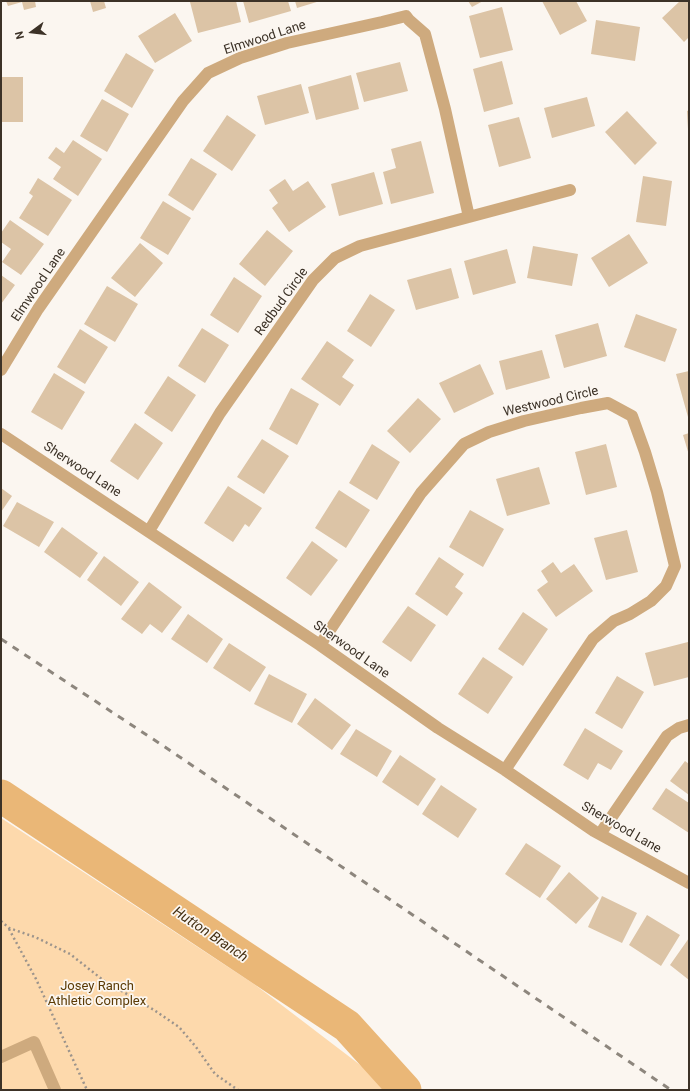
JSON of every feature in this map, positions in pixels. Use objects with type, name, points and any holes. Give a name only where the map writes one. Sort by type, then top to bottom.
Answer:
[{"type":"street","name":"Elmwood Lane","points":[[1,370],[38,309],[183,101],[208,73],[240,58],[287,43],[406,16],[425,34],[445,109],[469,217]]},
{"type":"street","name":"Redbud Circle","points":[[149,531],[220,413],[313,280],[335,258],[360,246],[570,190]]},
{"type":"street","name":"Westwood Circle","points":[[320,645],[422,493],[464,444],[489,432],[524,421],[608,403],[632,416],[657,492],[675,566],[666,586],[651,601],[630,614],[614,621],[594,639],[505,770]]},
{"type":"street","name":"Sherwood Lane","points":[[1,434],[320,645],[438,728],[505,770],[600,834],[689,883]]},
{"type":"street","points":[[600,834],[667,736],[679,728],[689,725]]},
{"type":"street","points":[[1,1057],[34,1042],[55,1090]]},
{"type":"path","points":[[1,921],[9,928],[36,979],[87,1090]]},
{"type":"path","points":[[9,928],[35,937],[70,954],[103,980],[154,1010],[179,1027],[196,1047],[215,1074],[238,1090]]},
{"type":"green space","name":"Josey Ranch Athletic Complex","points":[[1,818],[254,984],[376,1077],[385,1090],[1,1090]]},
{"type":"building","points":[[6,1],[35,1],[36,7],[24,10],[22,2],[8,6]]},
{"type":"building","points":[[90,1],[104,1],[106,8],[93,12]]},
{"type":"building","points":[[236,1],[241,22],[198,33],[190,2]]},
{"type":"building","points":[[243,1],[288,1],[291,11],[249,23]]},
{"type":"building","points":[[295,1],[320,1],[297,8]]},
{"type":"building","points":[[468,1],[483,1],[472,7]]},
{"type":"building","points":[[542,1],[576,1],[587,21],[560,35]]},
{"type":"building","points":[[680,1],[689,1],[689,37],[684,42],[662,18]]},
{"type":"building","points":[[502,7],[513,50],[480,58],[469,16]]},
{"type":"building","points":[[175,13],[192,41],[155,63],[138,36]]},
{"type":"building","points":[[596,20],[640,27],[635,61],[591,54]]},
{"type":"building","points":[[126,53],[154,70],[132,108],[104,91]]},
{"type":"building","points":[[502,61],[513,104],[484,112],[473,69]]},
{"type":"building","points":[[400,62],[408,91],[364,102],[356,73]]},
{"type":"building","points":[[351,75],[359,109],[316,120],[308,87]]},
{"type":"building","points":[[1,77],[23,77],[23,122],[1,122]]},
{"type":"building","points":[[301,84],[309,113],[265,125],[257,96]]},
{"type":"building","points":[[587,97],[595,126],[552,138],[544,108]]},
{"type":"building","points":[[102,99],[129,114],[107,152],[80,136]]},
{"type":"building","points":[[689,110],[689,129],[688,129],[687,111]]},
{"type":"building","points":[[627,111],[657,143],[635,165],[605,132]]},
{"type":"building","points":[[227,115],[256,135],[232,171],[203,151]]},
{"type":"building","points":[[519,117],[531,158],[499,167],[488,125]]},
{"type":"building","points":[[73,140],[102,159],[78,196],[53,179],[61,167],[48,158],[56,147],[64,153]]},
{"type":"building","points":[[421,141],[434,193],[391,204],[383,172],[396,168],[391,149]]},
{"type":"building","points":[[191,158],[217,174],[193,211],[168,195]]},
{"type":"building","points":[[374,172],[383,204],[339,216],[331,184]]},
{"type":"building","points":[[643,176],[672,181],[666,226],[636,222]]},
{"type":"building","points":[[38,178],[72,200],[48,236],[19,218],[33,196],[29,193]]},
{"type":"building","points":[[285,179],[293,191],[308,181],[326,207],[289,232],[272,208],[278,203],[269,190]]},
{"type":"building","points":[[163,201],[191,218],[168,255],[140,238]]},
{"type":"building","points":[[10,220],[44,244],[21,275],[2,262],[11,249],[1,242],[1,233]]},
{"type":"building","points":[[267,230],[293,251],[265,286],[239,264]]},
{"type":"building","points":[[629,234],[648,263],[609,287],[591,258]]},
{"type":"building","points":[[140,243],[163,263],[135,297],[111,278]]},
{"type":"building","points":[[533,246],[578,254],[572,286],[527,278]]},
{"type":"building","points":[[507,249],[516,283],[473,295],[464,261]]},
{"type":"building","points":[[451,268],[459,298],[416,310],[407,280]]},
{"type":"building","points":[[1,275],[15,285],[1,304]]},
{"type":"building","points":[[234,277],[262,296],[238,333],[210,315]]},
{"type":"building","points":[[107,286],[138,304],[115,342],[84,324]]},
{"type":"building","points":[[370,294],[395,310],[371,347],[347,331]]},
{"type":"building","points":[[636,314],[677,329],[665,362],[624,347]]},
{"type":"building","points":[[598,323],[607,356],[564,368],[555,335]]},
{"type":"building","points":[[202,328],[229,345],[205,383],[178,366]]},
{"type":"building","points":[[80,329],[108,347],[85,384],[57,367]]},
{"type":"building","points":[[327,341],[354,360],[342,377],[354,385],[340,406],[301,379]]},
{"type":"building","points":[[542,350],[550,378],[506,390],[499,361]]},
{"type":"building","points":[[480,364],[494,394],[454,413],[439,383]]},
{"type":"building","points":[[689,371],[689,417],[688,417],[676,374]]},
{"type":"building","points":[[54,373],[85,392],[62,430],[31,412]]},
{"type":"building","points":[[168,376],[196,395],[172,432],[144,413]]},
{"type":"building","points":[[291,388],[319,404],[297,445],[269,429]]},
{"type":"building","points":[[418,398],[441,419],[410,453],[387,431]]},
{"type":"building","points":[[135,423],[163,443],[138,480],[110,461]]},
{"type":"building","points":[[689,433],[689,455],[683,435]]},
{"type":"building","points":[[262,439],[289,456],[264,494],[237,477]]},
{"type":"building","points":[[372,444],[400,462],[377,500],[349,483]]},
{"type":"building","points":[[606,444],[617,487],[586,495],[575,452]]},
{"type":"building","points":[[539,467],[550,504],[507,516],[496,479]]},
{"type":"building","points":[[228,486],[262,508],[249,527],[245,524],[233,542],[204,523]]},
{"type":"building","points":[[1,488],[12,496],[1,512]]},
{"type":"building","points":[[339,490],[370,510],[346,548],[315,528]]},
{"type":"building","points":[[17,502],[54,522],[39,547],[3,526]]},
{"type":"building","points":[[470,510],[504,529],[483,567],[449,547]]},
{"type":"building","points":[[62,527],[98,553],[80,578],[44,552]]},
{"type":"building","points":[[627,530],[638,572],[606,580],[594,538]]},
{"type":"building","points":[[312,541],[338,560],[311,596],[286,578]]},
{"type":"building","points":[[104,556],[139,582],[121,606],[87,580]]},
{"type":"building","points":[[439,557],[464,574],[455,587],[463,593],[447,616],[415,594]]},
{"type":"building","points":[[553,562],[561,573],[574,564],[593,591],[556,617],[537,590],[548,582],[541,571]]},
{"type":"building","points":[[149,582],[182,607],[162,633],[150,624],[142,634],[121,619]]},
{"type":"building","points":[[408,606],[436,625],[411,662],[382,642]]},
{"type":"building","points":[[523,612],[548,629],[523,666],[498,649]]},
{"type":"building","points":[[188,614],[223,639],[207,663],[171,639]]},
{"type":"building","points":[[688,642],[689,677],[654,686],[645,653]]},
{"type":"building","points":[[229,643],[266,667],[250,692],[213,668]]},
{"type":"building","points":[[483,657],[513,677],[488,714],[458,694]]},
{"type":"building","points":[[269,674],[307,694],[292,723],[254,704]]},
{"type":"building","points":[[617,676],[644,692],[622,729],[595,713]]},
{"type":"building","points":[[315,698],[351,725],[332,750],[297,724]]},
{"type":"building","points":[[585,728],[623,751],[611,770],[598,763],[588,780],[563,765]]},
{"type":"building","points":[[356,729],[392,751],[377,777],[340,754]]},
{"type":"building","points":[[400,755],[436,779],[418,806],[382,782]]},
{"type":"building","points":[[685,761],[689,764],[689,795],[670,781]]},
{"type":"building","points":[[441,785],[477,809],[458,838],[422,814]]},
{"type":"building","points":[[666,788],[689,803],[689,833],[652,809]]},
{"type":"building","points":[[526,843],[561,866],[540,898],[505,874]]},
{"type":"building","points":[[569,872],[599,898],[576,924],[546,899]]},
{"type":"building","points":[[602,896],[637,913],[622,943],[588,927]]},
{"type":"building","points":[[647,915],[680,935],[661,966],[629,945]]},
{"type":"building","points":[[689,938],[689,980],[670,965]]},
{"type":"waterway","name":"Hutton Branch","points":[[1,796],[347,1026],[405,1090]]},
{"type":"railway","points":[[1,639],[165,747],[671,1090]]}]
